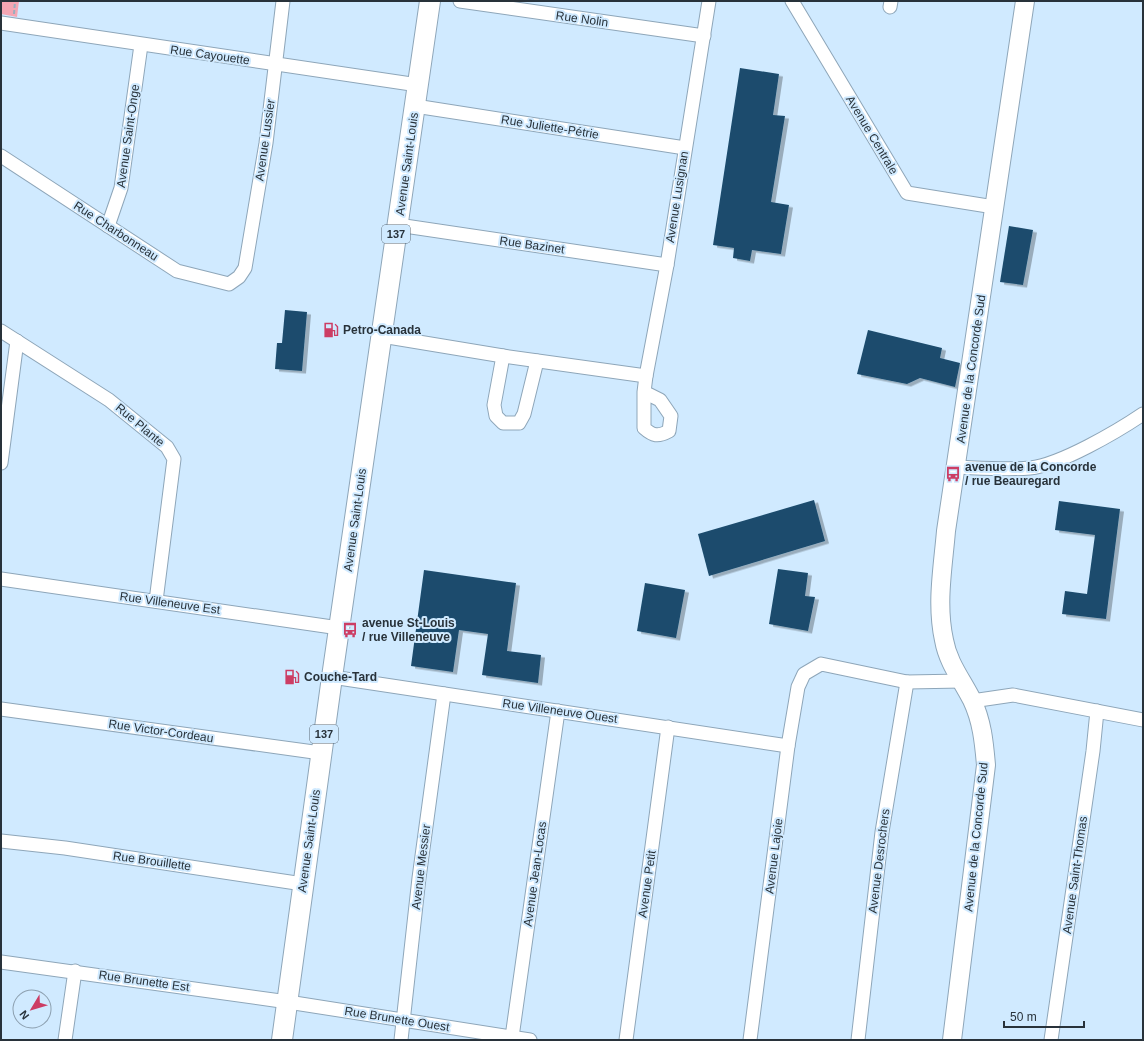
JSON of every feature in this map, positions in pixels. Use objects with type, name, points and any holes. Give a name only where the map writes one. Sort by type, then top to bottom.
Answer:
[{"type":"main road","name":"Avenue Saint-Louis","points":[[282,1040],[321,753],[430,1]]},
{"type":"street","name":"Avenue Lussier","points":[[239,277],[245,268],[266,143],[274,64],[283,1]]},
{"type":"street","name":"Rue Nolin","points":[[460,1],[704,36]]},
{"type":"street","name":"Avenue Lusignan","points":[[644,392],[667,265],[709,1]]},
{"type":"street","name":"Avenue Centrale","points":[[792,1],[907,193],[994,207]]},
{"type":"street","name":"Avenue de la Concorde Sud","points":[[952,1040],[986,765],[982,729],[972,701],[952,665],[944,641],[939,608],[946,531],[957,467],[1025,1]]},
{"type":"street","name":"Rue Cayouette","points":[[1,23],[418,85]]},
{"type":"street","name":"Avenue Saint-Onge","points":[[108,226],[121,188],[141,45]]},
{"type":"street","name":"Rue Juliette-Pétrie","points":[[415,106],[685,148]]},
{"type":"street","name":"Rue Charbonneau","points":[[1,156],[177,271],[229,284],[239,277]]},
{"type":"street","name":"Rue Bazinet","points":[[398,225],[667,265]]},
{"type":"street","name":"Rue Plante","points":[[1,331],[109,400],[167,447],[174,459],[156,601]]},
{"type":"street","points":[[382,336],[503,356],[646,376]]},
{"type":"street","points":[[1,463],[16,341]]},
{"type":"street","points":[[503,356],[494,405],[496,416],[503,423],[519,423],[524,414],[537,361]]},
{"type":"street","points":[[957,467],[1031,468],[1062,459],[1128,424],[1143,414]]},
{"type":"street","name":"Rue Villeneuve Est","points":[[1,579],[339,628]]},
{"type":"street","name":"Avenue Lajoie","points":[[750,1040],[788,746],[798,687],[804,674],[821,664],[906,682]]},
{"type":"street","name":"Rue Villeneuve Ouest","points":[[332,677],[788,746]]},
{"type":"street","points":[[906,682],[962,681]]},
{"type":"street","name":"Avenue Desrochers","points":[[858,1040],[882,832],[906,682]]},
{"type":"street","name":"Avenue Messier","points":[[401,1040],[419,878],[444,694]]},
{"type":"street","points":[[972,701],[1014,695],[1143,720]]},
{"type":"street","name":"Rue Victor-Cordeau","points":[[1,709],[321,753]]},
{"type":"street","name":"Avenue Jean-Locas","points":[[512,1037],[558,711]]},
{"type":"street","name":"Avenue Saint-Thomas","points":[[1051,1040],[1092,759],[1097,711]]},
{"type":"street","name":"Avenue Petit","points":[[626,1040],[668,727]]},
{"type":"street","name":"Rue Brouillette","points":[[1,841],[65,848],[303,884]]},
{"type":"street","name":"Rue Brunette Est","points":[[1,962],[75,971],[288,1002]]},
{"type":"street","points":[[65,1040],[75,971]]},
{"type":"street","name":"Rue Brunette Ouest","points":[[288,1002],[530,1040]]},
{"type":"shaded area","points":[[1,1],[19,1],[17,17],[1,14]]},
{"type":"building","points":[[740,68],[779,74],[773,115],[785,116],[771,202],[789,205],[781,254],[752,250],[750,261],[733,258],[734,248],[713,245]]},
{"type":"building","points":[[1009,226],[1033,230],[1023,285],[1000,282]]},
{"type":"building","points":[[285,310],[307,312],[302,371],[275,369],[277,343],[282,343]]},
{"type":"building","points":[[868,330],[942,348],[940,358],[960,363],[955,387],[920,378],[907,384],[857,374]]},
{"type":"building","points":[[814,500],[825,541],[709,576],[698,534]]},
{"type":"building","points":[[1059,501],[1120,509],[1106,619],[1062,614],[1065,591],[1087,594],[1095,535],[1055,530]]},
{"type":"building","points":[[778,569],[808,573],[805,596],[815,597],[808,631],[769,624]]},
{"type":"building","points":[[424,570],[516,583],[507,651],[541,655],[538,683],[482,675],[488,634],[459,630],[453,672],[411,666]]},
{"type":"building","points":[[645,583],[685,590],[676,638],[637,631]]},
{"type":"place","name":"Petro-Canada","points":[[331,330]]},
{"type":"place","name":"avenue de la Concorde / rue Beauregard","points":[[953,474]]},
{"type":"place","name":"avenue St-Louis / rue Villeneuve","points":[[350,630]]},
{"type":"place","name":"Couche-Tard","points":[[292,677]]}]
